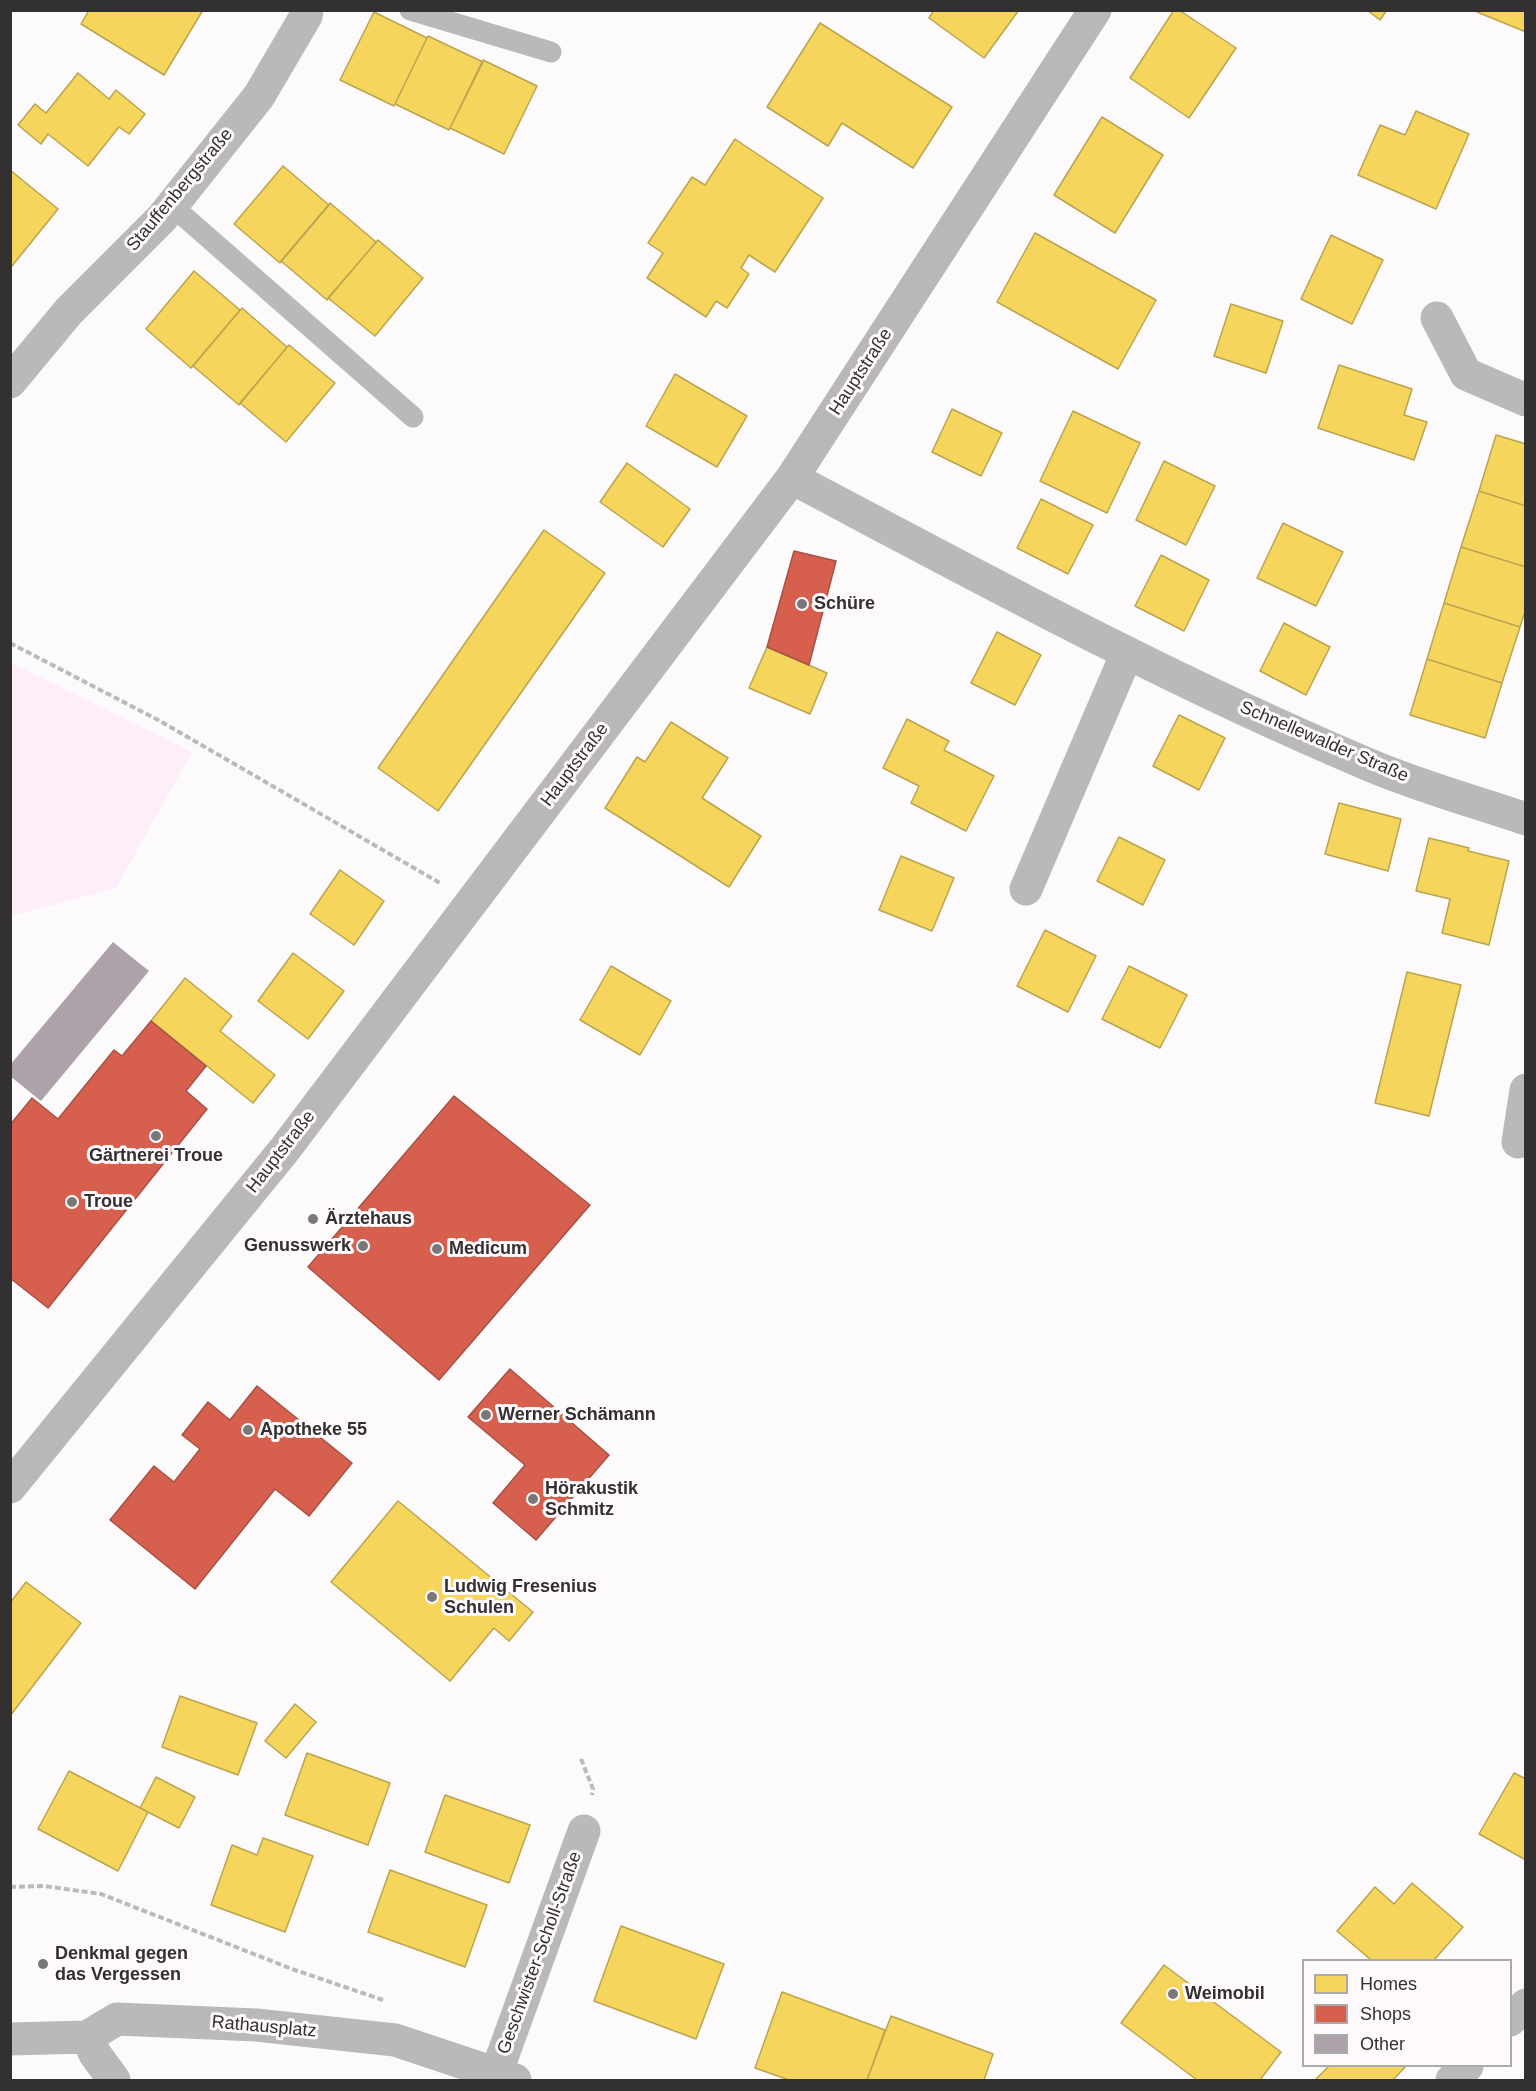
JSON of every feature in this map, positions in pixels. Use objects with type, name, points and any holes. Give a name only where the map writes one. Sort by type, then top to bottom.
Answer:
[{"type":"main road","name":"Hauptstraße","points":[[10,1487],[285,1149],[792,478],[1095,10]]},
{"type":"street","name":"Stauffenbergstraße","points":[[10,382],[69,311],[171,206],[259,96],[306,16],[307,10]]},
{"type":"street","points":[[1437,318],[1466,374],[1526,400]]},
{"type":"street","name":"Schnellewalder Straße","points":[[792,478],[1127,653],[1369,765],[1526,819]]},
{"type":"street","points":[[1026,889],[1127,653]]},
{"type":"street","points":[[1518,1142],[1526,1090]]},
{"type":"street","name":"Geschwister-Scholl-Straße","points":[[506,2077],[584,1831]]},
{"type":"street","points":[[1512,2018],[1526,2005]]},
{"type":"street","name":"Rathausplatz","points":[[87,2037],[117,2019],[256,2025],[395,2040],[506,2077]]},
{"type":"street","points":[[10,2038],[87,2037],[95,2054],[114,2080]]},
{"type":"street","points":[[1452,2080],[1466,2067]]},
{"type":"lane","points":[[410,10],[551,52]]},
{"type":"lane","points":[[171,206],[413,417]]},
{"type":"path","points":[[10,643],[160,721],[472,901]]},
{"type":"path","points":[[10,1887],[44,1886],[101,1894],[292,1969],[387,2001]]},
{"type":"shaded area","points":[[10,662],[192,752],[116,888],[11,916]]},
{"type":"building: Homes","points":[[89,10],[203,10],[164,75],[81,24]]},
{"type":"building: Homes","points":[[934,10],[1019,10],[984,58],[929,18]]},
{"type":"building: Homes","points":[[1174,10],[1179,10],[1236,48],[1189,118],[1130,78]]},
{"type":"building: Homes","points":[[1367,10],[1387,10],[1380,20]]},
{"type":"building: Homes","points":[[1478,10],[1526,10],[1526,32],[1477,12]]},
{"type":"building: Homes","points":[[374,12],[427,38],[394,106],[340,80]]},
{"type":"building: Homes","points":[[820,23],[952,107],[913,168],[842,123],[828,146],[767,107]]},
{"type":"building: Homes","points":[[428,36],[483,62],[449,130],[395,104]]},
{"type":"building: Homes","points":[[483,60],[537,86],[504,154],[450,128]]},
{"type":"building: Homes","points":[[78,73],[109,99],[116,90],[145,114],[129,134],[119,127],[88,166],[48,134],[41,144],[18,125],[35,104],[46,113]]},
{"type":"building: Homes","points":[[1416,111],[1469,134],[1436,209],[1358,175],[1380,125],[1405,135]]},
{"type":"building: Homes","points":[[1102,117],[1163,155],[1115,233],[1054,195]]},
{"type":"building: Homes","points":[[735,139],[823,198],[775,272],[749,255],[741,268],[749,274],[727,308],[716,301],[706,317],[647,278],[663,253],[648,243],[692,177],[705,185]]},
{"type":"building: Homes","points":[[283,166],[329,205],[280,263],[234,224]]},
{"type":"building: Homes","points":[[10,170],[58,209],[12,266],[10,265]]},
{"type":"building: Homes","points":[[330,203],[376,242],[327,300],[281,261]]},
{"type":"building: Homes","points":[[1035,233],[1156,300],[1118,369],[997,302]]},
{"type":"building: Homes","points":[[1331,235],[1383,260],[1352,324],[1301,299]]},
{"type":"building: Homes","points":[[378,240],[423,278],[375,336],[328,298]]},
{"type":"building: Homes","points":[[194,271],[240,310],[191,368],[146,329]]},
{"type":"building: Homes","points":[[1231,304],[1283,321],[1266,373],[1214,356]]},
{"type":"building: Homes","points":[[242,308],[287,347],[239,405],[193,366]]},
{"type":"building: Homes","points":[[289,345],[335,383],[286,442],[240,403]]},
{"type":"building: Homes","points":[[1339,365],[1412,389],[1404,415],[1427,422],[1414,460],[1318,428]]},
{"type":"building: Homes","points":[[675,374],[747,416],[717,467],[646,426]]},
{"type":"building: Homes","points":[[952,409],[1002,433],[981,476],[932,452]]},
{"type":"building: Homes","points":[[1073,411],[1140,443],[1107,513],[1040,481]]},
{"type":"building: Homes","points":[[1496,435],[1526,444],[1526,506],[1479,491]]},
{"type":"building: Homes","points":[[1164,461],[1215,486],[1186,545],[1136,520]]},
{"type":"building: Homes","points":[[627,463],[690,509],[663,547],[600,502]]},
{"type":"building: Homes","points":[[1479,491],[1526,506],[1526,567],[1461,547]]},
{"type":"building: Homes","points":[[1041,499],[1093,525],[1068,574],[1017,548]]},
{"type":"building: Homes","points":[[1283,523],[1343,552],[1316,606],[1257,578]]},
{"type":"building: Homes","points":[[544,530],[605,573],[438,811],[378,768]]},
{"type":"building: Homes","points":[[1461,547],[1526,567],[1526,608],[1520,627],[1444,603]]},
{"type":"building: Homes","points":[[1161,555],[1209,580],[1184,631],[1135,606]]},
{"type":"building: Homes","points":[[1444,603],[1520,627],[1502,683],[1427,659]]},
{"type":"building: Homes","points":[[1284,623],[1330,647],[1306,695],[1260,671]]},
{"type":"building: Homes","points":[[997,632],[1041,655],[1015,705],[971,683]]},
{"type":"building: Homes","points":[[767,647],[827,673],[810,714],[749,688]]},
{"type":"building: Homes","points":[[1427,659],[1502,683],[1485,738],[1410,715]]},
{"type":"building: Homes","points":[[1179,715],[1225,738],[1199,790],[1153,766]]},
{"type":"building: Homes","points":[[907,719],[949,741],[944,750],[994,776],[966,831],[911,803],[919,786],[883,768]]},
{"type":"building: Homes","points":[[671,722],[728,758],[702,798],[761,836],[729,887],[605,808],[637,757],[645,762]]},
{"type":"building: Homes","points":[[1339,803],[1401,819],[1388,871],[1325,854]]},
{"type":"building: Homes","points":[[1119,837],[1165,860],[1143,905],[1097,881]]},
{"type":"building: Homes","points":[[1429,838],[1509,861],[1489,945],[1442,933],[1450,899],[1416,891]]},
{"type":"building: Homes","points":[[901,856],[954,878],[932,931],[879,910]]},
{"type":"building: Homes","points":[[340,870],[384,901],[354,945],[310,914]]},
{"type":"building: Homes","points":[[1045,930],[1096,956],[1068,1012],[1017,986]]},
{"type":"building: Homes","points":[[293,953],[344,991],[308,1039],[258,1001]]},
{"type":"building: Homes","points":[[611,966],[671,1001],[640,1055],[580,1020]]},
{"type":"building: Homes","points":[[1129,966],[1187,995],[1160,1048],[1102,1019]]},
{"type":"building: Homes","points":[[1407,972],[1461,985],[1429,1116],[1375,1103]]},
{"type":"building: Homes","points":[[185,978],[232,1016],[220,1031],[275,1075],[253,1103],[151,1021]]},
{"type":"building: Homes","name":"Ludwig Fresenius Schulen","points":[[398,1501],[533,1612],[509,1641],[494,1628],[450,1681],[331,1582]]},
{"type":"building: Homes","points":[[26,1582],[81,1623],[10,1716],[10,1603]]},
{"type":"building: Homes","points":[[180,1696],[257,1723],[238,1775],[162,1747]]},
{"type":"building: Homes","points":[[295,1704],[316,1722],[286,1758],[265,1741]]},
{"type":"building: Homes","points":[[307,1753],[390,1783],[368,1845],[285,1815]]},
{"type":"building: Homes","points":[[69,1771],[148,1812],[118,1871],[38,1829]]},
{"type":"building: Homes","points":[[1514,1773],[1526,1779],[1526,1860],[1479,1834]]},
{"type":"building: Homes","points":[[156,1777],[195,1797],[179,1828],[140,1808]]},
{"type":"building: Homes","points":[[445,1795],[530,1825],[509,1883],[425,1852]]},
{"type":"building: Homes","points":[[263,1838],[313,1856],[285,1932],[211,1905],[232,1845],[257,1855]]},
{"type":"building: Homes","points":[[390,1870],[487,1905],[465,1967],[368,1932]]},
{"type":"building: Homes","points":[[1412,1883],[1463,1927],[1435,1959],[1370,1959],[1337,1931],[1375,1887],[1394,1904]]},
{"type":"building: Homes","points":[[621,1926],[724,1964],[696,2039],[594,2001]]},
{"type":"building: Homes","name":"Weimobil","points":[[1164,1965],[1281,2052],[1260,2080],[1197,2080],[1121,2023]]},
{"type":"building: Homes","points":[[782,1992],[885,2030],[867,2080],[789,2080],[755,2068]]},
{"type":"building: Homes","points":[[891,2016],[993,2054],[984,2080],[867,2080]]},
{"type":"building: Homes","points":[[1328,2067],[1405,2067],[1393,2080],[1315,2080]]},
{"type":"building: Shops","name":"Schüre","points":[[794,551],[836,561],[809,665],[767,647]]},
{"type":"building: Shops","name":"Troue","points":[[151,1021],[206,1066],[186,1091],[207,1109],[48,1308],[10,1278],[10,1125],[32,1098],[58,1119],[114,1050],[122,1056]]},
{"type":"building: Shops","name":"Medicum","points":[[454,1096],[590,1205],[439,1380],[308,1267]]},
{"type":"building: Shops","points":[[510,1369],[609,1455],[536,1540],[493,1503],[525,1465],[468,1417]]},
{"type":"building: Shops","points":[[257,1386],[352,1463],[309,1516],[275,1489],[195,1589],[110,1520],[154,1466],[174,1482],[200,1449],[182,1435],[208,1402],[230,1420]]},
{"type":"building: Other","points":[[113,942],[149,971],[41,1101],[10,1076],[10,1065]]},
{"type":"place","name":"Schüre","points":[[802,604]]},
{"type":"place","name":"Gärtnerei Troue","points":[[156,1136]]},
{"type":"place","name":"Troue","points":[[72,1202]]},
{"type":"place","name":"Ärztehaus","points":[[313,1219]]},
{"type":"place","name":"Genusswerk","points":[[363,1246]]},
{"type":"place","name":"Medicum","points":[[437,1249]]},
{"type":"place","name":"Werner Schämann","points":[[486,1415]]},
{"type":"place","name":"Apotheke 55","points":[[248,1430]]},
{"type":"place","name":"Hörakustik Schmitz","points":[[533,1499]]},
{"type":"place","name":"Ludwig Fresenius Schulen","points":[[432,1597]]},
{"type":"place","name":"Denkmal gegen das Vergessen","points":[[43,1964]]},
{"type":"place","name":"Weimobil","points":[[1173,1994]]}]
